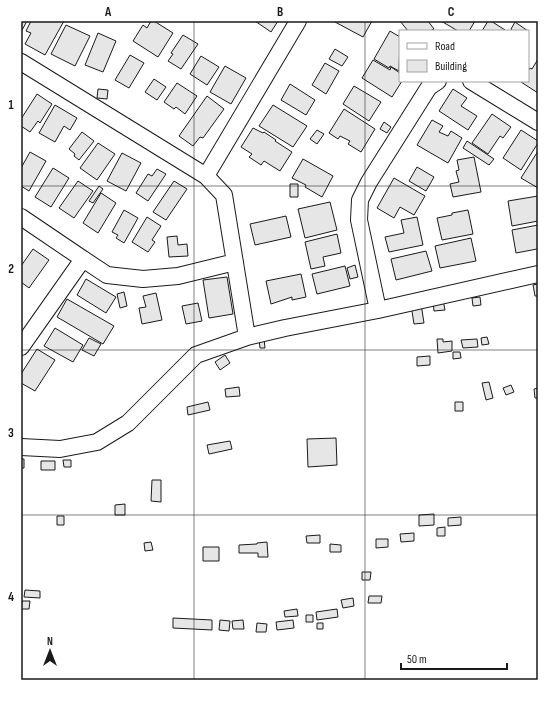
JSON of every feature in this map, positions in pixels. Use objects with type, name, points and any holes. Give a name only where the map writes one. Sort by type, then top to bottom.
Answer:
[{"type":"street","points":[[206,176],[298,21]]},
{"type":"street","points":[[21,62],[206,176],[224,195],[236,262],[247,338]]},
{"type":"street","points":[[378,310],[359,220],[360,200],[369,182],[429,87],[436,82]]},
{"type":"street","points":[[473,82],[538,122]]},
{"type":"street","points":[[21,218],[107,274],[143,280],[178,276],[236,262]]},
{"type":"street","points":[[21,347],[83,258]]},
{"type":"street","points":[[21,446],[60,449],[97,442],[128,424],[196,355],[247,338],[285,328],[378,310],[538,274]]},
{"type":"building","points":[[21,21],[27,21],[21,32]]},
{"type":"building","points":[[31,21],[64,21],[45,55],[25,44],[31,33],[26,31]]},
{"type":"building","points":[[151,21],[154,21],[173,33],[158,57],[133,41],[143,25],[147,28]]},
{"type":"building","points":[[255,21],[278,21],[271,32]]},
{"type":"building","points":[[372,21],[363,37],[335,22]]},
{"type":"building","points":[[400,21],[428,21],[434,29],[432,30],[407,30]]},
{"type":"building","points":[[441,21],[475,21],[470,30],[456,30]]},
{"type":"building","points":[[488,21],[491,21],[505,30],[483,30]]},
{"type":"building","points":[[515,22],[527,30],[512,30],[511,29]]},
{"type":"building","points":[[66,25],[90,36],[75,66],[51,54]]},
{"type":"building","points":[[390,31],[399,36],[399,71],[390,66],[389,68],[374,59]]},
{"type":"building","points":[[98,33],[116,41],[103,72],[85,65]]},
{"type":"building","points":[[183,35],[198,44],[181,69],[168,61],[173,54],[171,53]]},
{"type":"building","points":[[335,49],[348,57],[342,66],[329,59]]},
{"type":"building","points":[[130,55],[144,63],[129,88],[115,80]]},
{"type":"building","points":[[201,56],[219,67],[207,85],[190,74]]},
{"type":"building","points":[[538,59],[538,93],[521,82],[529,82],[529,70],[530,68],[532,69]]},
{"type":"building","points":[[373,60],[390,70],[391,67],[399,72],[399,82],[401,82],[392,97],[362,78]]},
{"type":"building","points":[[325,63],[339,71],[326,94],[312,85]]},
{"type":"building","points":[[225,66],[246,78],[231,104],[210,92]]},
{"type":"building","points":[[154,79],[166,87],[157,100],[145,92]]},
{"type":"building","points":[[177,83],[197,96],[185,114],[176,107],[174,109],[164,102]]},
{"type":"building","points":[[290,84],[315,100],[306,115],[281,100]]},
{"type":"building","points":[[354,86],[381,102],[369,121],[343,104]]},
{"type":"building","points":[[98,89],[108,90],[107,99],[97,98]]},
{"type":"building","points":[[453,89],[467,98],[461,106],[477,116],[468,130],[439,111]]},
{"type":"building","points":[[37,94],[52,104],[40,123],[38,121],[30,132],[21,126],[21,119]]},
{"type":"building","points":[[207,96],[224,109],[203,138],[200,137],[193,146],[179,136]]},
{"type":"building","points":[[55,105],[77,118],[70,130],[64,126],[55,142],[39,133]]},
{"type":"building","points":[[273,105],[307,126],[293,147],[259,126]]},
{"type":"building","points":[[344,109],[375,129],[361,152],[348,144],[350,141],[340,136],[338,139],[329,133]]},
{"type":"building","points":[[492,114],[511,127],[503,138],[500,136],[488,154],[472,143]]},
{"type":"building","points":[[432,120],[443,126],[439,132],[448,136],[451,131],[462,138],[448,163],[417,145]]},
{"type":"building","points":[[384,122],[391,127],[387,133],[380,129]]},
{"type":"building","points":[[253,128],[263,133],[264,132],[292,152],[280,171],[264,161],[261,165],[249,157],[252,154],[241,147]]},
{"type":"building","points":[[317,130],[324,134],[317,144],[310,139]]},
{"type":"building","points":[[521,130],[538,141],[538,143],[521,170],[503,158]]},
{"type":"building","points":[[82,132],[94,141],[79,160],[69,149]]},
{"type":"building","points":[[467,141],[494,159],[489,165],[463,148]]},
{"type":"building","points":[[98,143],[115,154],[97,180],[80,168]]},
{"type":"building","points":[[538,151],[538,188],[521,178]]},
{"type":"building","points":[[30,152],[46,161],[29,191],[21,186],[21,168]]},
{"type":"building","points":[[122,153],[141,163],[126,191],[107,181]]},
{"type":"building","points":[[474,157],[481,192],[453,197],[450,184],[459,182],[456,171],[459,170],[457,160]]},
{"type":"building","points":[[303,159],[333,176],[322,197],[305,187],[306,185],[292,178]]},
{"type":"building","points":[[417,167],[434,177],[426,191],[409,181]]},
{"type":"building","points":[[53,168],[69,178],[51,207],[35,197]]},
{"type":"building","points":[[157,169],[166,174],[148,201],[136,193],[148,174],[152,176]]},
{"type":"building","points":[[394,178],[425,196],[414,215],[400,207],[394,218],[377,208]]},
{"type":"building","points":[[78,181],[93,191],[74,218],[59,208]]},
{"type":"building","points":[[174,181],[187,189],[166,220],[153,212]]},
{"type":"building","points":[[290,184],[298,184],[298,197],[290,197]]},
{"type":"building","points":[[99,186],[103,189],[93,203],[89,201]]},
{"type":"building","points":[[101,193],[116,203],[98,233],[83,223]]},
{"type":"building","points":[[538,196],[538,221],[512,226],[508,201]]},
{"type":"building","points":[[330,202],[337,230],[305,238],[298,209]]},
{"type":"building","points":[[124,210],[138,218],[124,243],[116,238],[118,235],[112,232]]},
{"type":"building","points":[[468,210],[473,234],[442,240],[437,218]]},
{"type":"building","points":[[286,216],[291,237],[255,245],[250,224]]},
{"type":"building","points":[[147,217],[161,226],[152,240],[155,242],[148,252],[132,242]]},
{"type":"building","points":[[417,217],[423,245],[389,252],[385,237],[404,233],[401,220]]},
{"type":"building","points":[[538,225],[538,250],[516,253],[512,230]]},
{"type":"building","points":[[337,234],[341,253],[323,257],[325,266],[311,269],[305,242]]},
{"type":"building","points":[[177,236],[178,245],[187,244],[188,256],[169,257],[167,237]]},
{"type":"building","points":[[471,238],[476,261],[440,268],[435,246]]},
{"type":"building","points":[[33,249],[49,260],[29,288],[21,282],[21,266]]},
{"type":"building","points":[[426,251],[432,271],[396,280],[391,259]]},
{"type":"building","points":[[355,265],[358,277],[350,279],[347,268]]},
{"type":"building","points":[[345,266],[350,286],[317,294],[312,274]]},
{"type":"building","points":[[301,274],[306,297],[292,300],[292,297],[271,304],[266,281]]},
{"type":"building","points":[[227,277],[233,314],[209,318],[203,280]]},
{"type":"building","points":[[86,279],[116,297],[106,313],[77,295]]},
{"type":"building","points":[[538,284],[538,296],[535,296],[533,285]]},
{"type":"building","points":[[124,292],[127,306],[120,308],[117,294]]},
{"type":"building","points":[[156,293],[162,320],[142,324],[139,308],[146,307],[143,296]]},
{"type":"building","points":[[480,297],[481,305],[473,306],[472,298]]},
{"type":"building","points":[[67,299],[114,326],[103,344],[57,317]]},
{"type":"building","points":[[443,300],[445,310],[434,311],[433,302]]},
{"type":"building","points":[[198,303],[202,321],[186,324],[182,306]]},
{"type":"building","points":[[421,304],[424,323],[414,324],[411,305]]},
{"type":"building","points":[[55,328],[83,345],[73,362],[44,346]]},
{"type":"building","points":[[487,337],[489,344],[482,345],[481,338]]},
{"type":"building","points":[[89,338],[101,344],[94,356],[82,350]]},
{"type":"building","points":[[259,339],[264,339],[265,348],[260,348]]},
{"type":"building","points":[[437,339],[443,339],[443,342],[452,341],[452,351],[438,353]]},
{"type":"building","points":[[477,339],[478,347],[463,348],[461,340]]},
{"type":"building","points":[[37,349],[55,360],[35,391],[21,383],[21,374]]},
{"type":"building","points":[[453,352],[460,352],[461,358],[453,359]]},
{"type":"building","points":[[225,355],[230,363],[220,370],[215,362]]},
{"type":"building","points":[[430,356],[430,365],[417,366],[417,357]]},
{"type":"building","points":[[489,382],[493,398],[486,400],[482,383]]},
{"type":"building","points":[[511,385],[514,392],[506,395],[503,388]]},
{"type":"building","points":[[239,387],[240,396],[226,397],[225,389]]},
{"type":"building","points":[[538,388],[538,398],[535,398],[534,389]]},
{"type":"building","points":[[208,402],[210,410],[188,415],[187,407]]},
{"type":"building","points":[[455,402],[463,402],[463,411],[455,411]]},
{"type":"building","points":[[336,438],[337,465],[308,467],[307,439]]},
{"type":"building","points":[[230,441],[232,449],[209,454],[207,445]]},
{"type":"building","points":[[21,459],[24,459],[24,468],[21,468]]},
{"type":"building","points":[[63,460],[71,460],[71,467],[64,467]]},
{"type":"building","points":[[41,461],[55,461],[55,470],[41,470]]},
{"type":"building","points":[[152,480],[161,480],[161,502],[151,501]]},
{"type":"building","points":[[125,504],[125,515],[115,515],[115,505]]},
{"type":"building","points":[[434,514],[434,525],[419,526],[419,515]]},
{"type":"building","points":[[57,516],[64,516],[64,525],[57,525]]},
{"type":"building","points":[[461,517],[461,525],[448,526],[448,518]]},
{"type":"building","points":[[445,527],[445,536],[437,536],[437,528]]},
{"type":"building","points":[[414,533],[414,541],[401,542],[400,534]]},
{"type":"building","points":[[320,535],[320,543],[307,543],[306,536]]},
{"type":"building","points":[[376,539],[388,539],[388,547],[376,548]]},
{"type":"building","points":[[151,542],[153,550],[145,551],[144,543]]},
{"type":"building","points":[[267,542],[268,557],[258,557],[258,553],[239,553],[239,545]]},
{"type":"building","points":[[330,544],[341,545],[341,552],[330,552]]},
{"type":"building","points":[[203,547],[219,547],[219,561],[203,561]]},
{"type":"building","points":[[362,572],[371,572],[370,580],[362,580]]},
{"type":"building","points":[[25,590],[40,591],[40,598],[24,597]]},
{"type":"building","points":[[369,596],[382,596],[381,603],[368,603]]},
{"type":"building","points":[[353,598],[354,606],[343,608],[341,600]]},
{"type":"building","points":[[22,601],[30,601],[29,609],[21,609]]},
{"type":"building","points":[[297,609],[298,616],[285,617],[284,611]]},
{"type":"building","points":[[337,609],[338,617],[317,620],[316,612]]},
{"type":"building","points":[[306,615],[313,615],[313,622],[306,622]]},
{"type":"building","points":[[173,618],[212,620],[212,630],[173,628]]},
{"type":"building","points":[[220,620],[230,621],[229,631],[219,630]]},
{"type":"building","points":[[243,620],[244,629],[233,629],[232,621]]},
{"type":"building","points":[[293,620],[294,628],[277,630],[276,622]]},
{"type":"building","points":[[257,623],[267,624],[266,632],[256,632]]},
{"type":"building","points":[[317,623],[323,623],[323,629],[317,629]]}]
